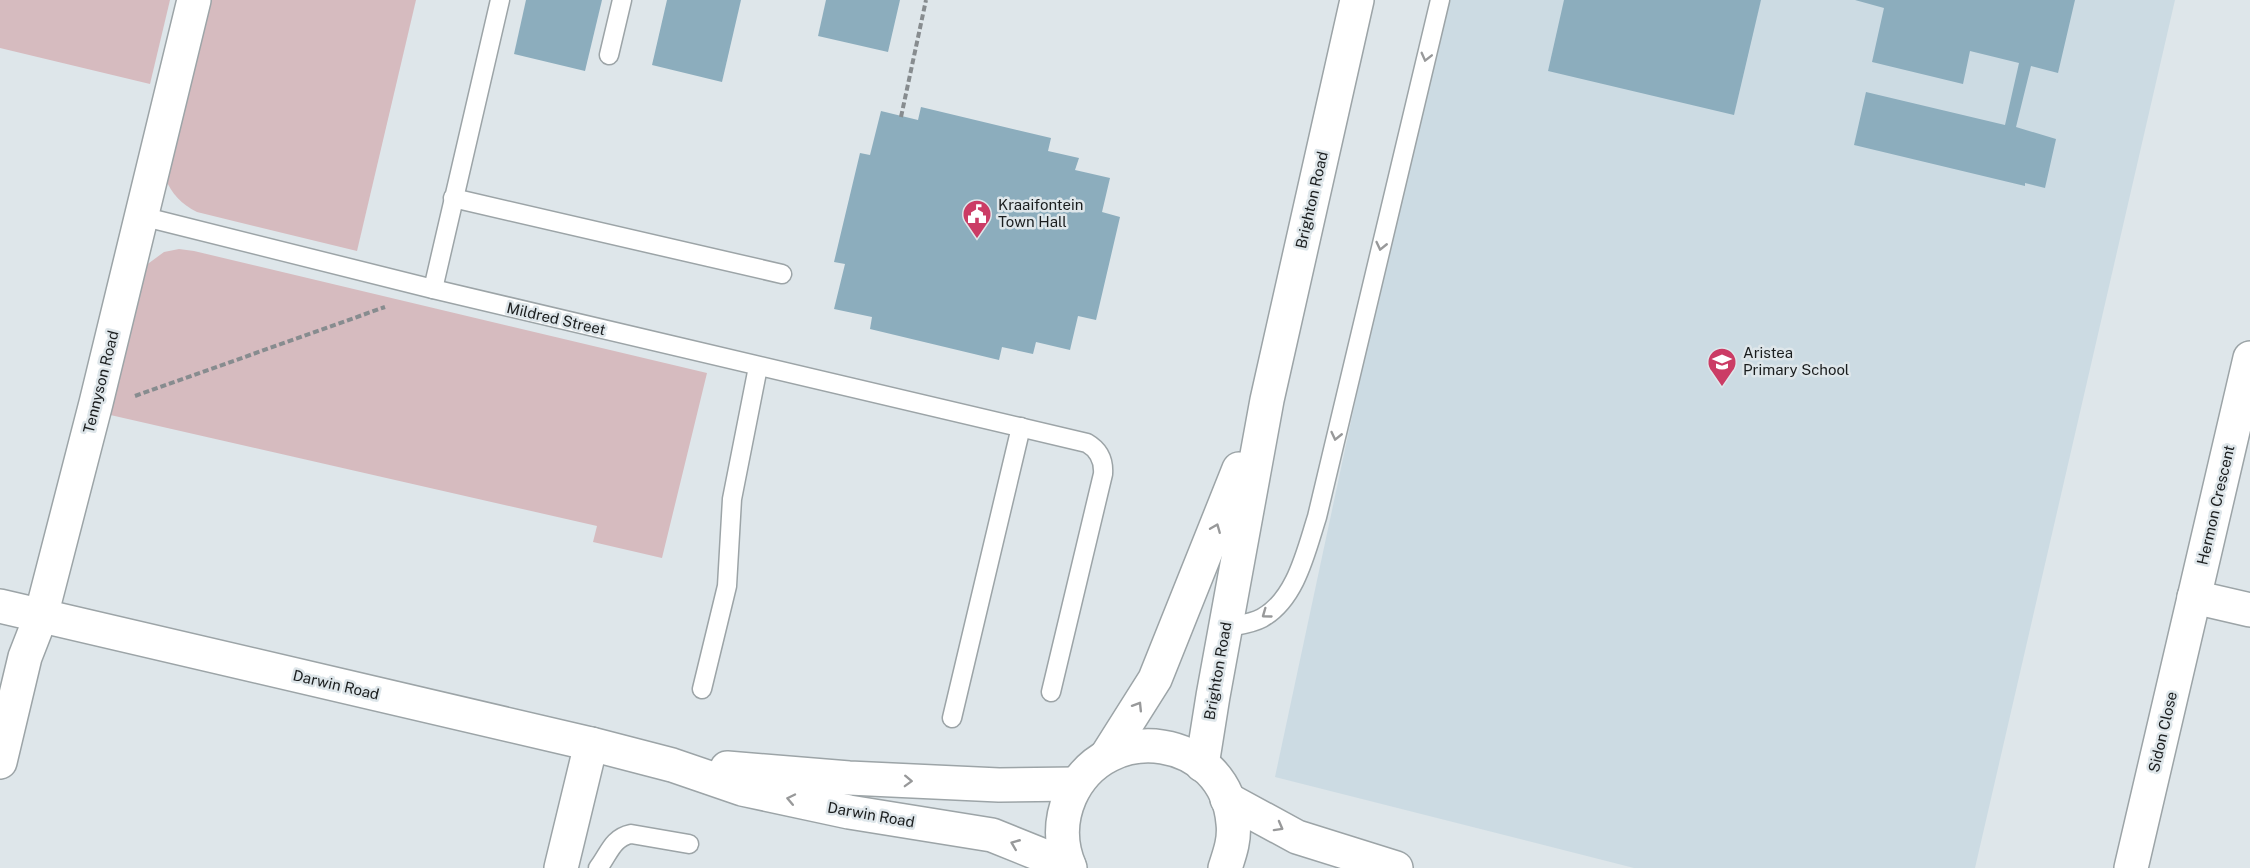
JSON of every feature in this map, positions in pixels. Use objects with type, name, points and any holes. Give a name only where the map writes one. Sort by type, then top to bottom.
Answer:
[{"type":"street","name":"Tennyson Road","points":[[0,762],[25,657],[41,616],[96,403],[194,0]]},
{"type":"street","name":"Brighton Road","points":[[1202,765],[1267,400],[1357,0]]},
{"type":"street","name":"Hermon Crescent","points":[[2194,597],[2250,358]]},
{"type":"street","name":"Brighton Road","points":[[1107,755],[1155,679],[1267,400]]},
{"type":"street","points":[[2194,597],[2250,610]]},
{"type":"street","name":"Sidon Close","points":[[2131,868],[2194,597]]},
{"type":"street","name":"Darwin Road","points":[[0,606],[591,744],[672,765],[742,789],[849,812],[992,834],[1070,867]]},
{"type":"street","points":[[561,868],[591,744]]},
{"type":"street","points":[[1070,867],[1062,838],[1063,819],[1064,810],[1076,784],[1089,767],[1107,755],[1122,748],[1156,745],[1188,755],[1217,780],[1227,799],[1233,823],[1232,848],[1225,868]]},
{"type":"street","name":"Darwin Road","points":[[672,765],[849,778],[999,785],[1076,784]]},
{"type":"street","points":[[1227,799],[1297,837],[1396,868]]},
{"type":"lane","points":[[433,289],[500,0]]},
{"type":"lane","points":[[609,55],[622,0]]},
{"type":"lane","points":[[1225,628],[1252,622],[1271,611],[1292,585],[1304,558],[1317,517],[1440,0]]},
{"type":"lane","points":[[453,198],[782,274]]},
{"type":"lane","name":"Mildred Street","points":[[141,216],[433,289],[1087,443],[1098,451],[1104,469],[1051,692]]},
{"type":"lane","points":[[702,689],[727,586],[732,499],[759,367]]},
{"type":"lane","points":[[952,718],[1021,427]]},
{"type":"lane","points":[[598,868],[612,844],[625,835],[631,834],[689,844]]},
{"type":"path","points":[[901,117],[926,0]]},
{"type":"path","points":[[96,403],[116,403],[433,289]]},
{"type":"shaded area","points":[[0,0],[170,0],[150,84],[0,48]]},
{"type":"shaded area","points":[[206,0],[416,0],[357,251],[197,212],[186,206],[171,189],[165,178]]},
{"type":"shaded area","name":"Aristea Primary School","points":[[1441,0],[2175,0],[1975,868],[1634,868],[1275,777]]},
{"type":"shaded area","points":[[179,249],[707,373],[662,558],[593,542],[597,526],[106,414],[145,266],[164,252]]},
{"type":"building","points":[[526,0],[602,0],[585,71],[514,54]]},
{"type":"building","points":[[667,0],[741,0],[722,82],[652,65]]},
{"type":"building","points":[[826,0],[900,0],[888,52],[818,36]]},
{"type":"building","points":[[1564,0],[1761,0],[1734,115],[1548,71]]},
{"type":"building","points":[[1855,0],[2075,0],[2058,73],[2031,66],[2016,127],[2056,139],[2045,188],[2025,183],[2025,186],[1854,145],[1866,92],[2005,125],[2019,63],[1970,51],[1963,84],[1872,62],[1884,8]]},
{"type":"building","name":"Kraaifontein Town Hall","points":[[921,107],[1051,138],[1048,151],[1079,158],[1075,170],[1110,178],[1102,212],[1120,217],[1096,320],[1078,316],[1070,350],[1036,342],[1033,354],[1002,347],[999,360],[870,329],[872,317],[834,309],[845,264],[834,262],[860,153],[870,155],[881,111],[918,120]]},
{"type":"place","name":"Kraaifontein Town Hall","points":[[977,240]]},
{"type":"place","name":"Aristea Primary School","points":[[1722,388]]}]
